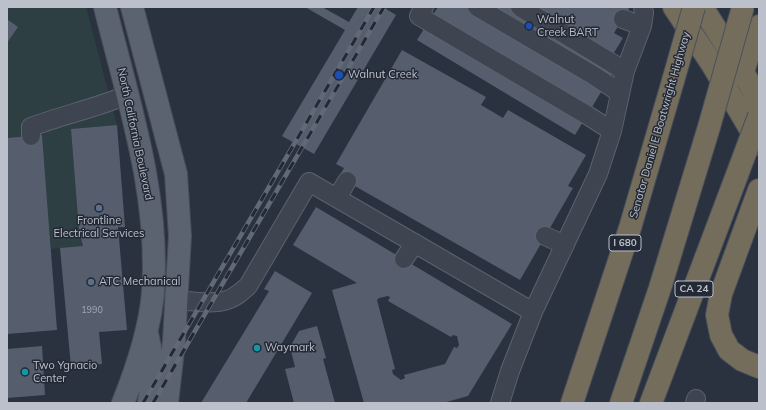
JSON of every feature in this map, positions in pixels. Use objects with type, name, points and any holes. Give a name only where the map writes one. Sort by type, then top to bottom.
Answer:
[{"type":"highway","points":[[674,7],[712,64],[759,144]]},
{"type":"highway","name":"Senator Daniel E Boatwright Highway","points":[[572,403],[630,228],[694,7]]},
{"type":"highway","points":[[702,7],[743,72],[759,101]]},
{"type":"highway","points":[[621,403],[660,288],[709,127],[743,7]]},
{"type":"highway","points":[[712,64],[730,77],[738,76],[743,72],[759,26]]},
{"type":"highway","name":"CA 24","points":[[651,403],[759,116]]},
{"type":"highway","points":[[756,197],[721,294],[717,315],[721,336],[729,350],[742,360],[759,367]]},
{"type":"main road","name":"North California Boulevard","points":[[105,7],[140,145],[150,202],[154,248],[152,293],[147,330],[124,403]]},
{"type":"main road","points":[[132,7],[176,174],[180,236],[174,341],[166,403]]},
{"type":"main road","points":[[147,330],[154,368],[149,403]]},
{"type":"lane","points":[[424,7],[419,16],[587,115],[612,132]]},
{"type":"lane","points":[[477,7],[593,75],[620,93]]},
{"type":"lane","points":[[520,7],[625,70]]},
{"type":"lane","points":[[500,403],[510,371],[533,312],[598,174],[612,132],[625,70],[642,26],[644,13],[642,7]]},
{"type":"lane","points":[[623,19],[642,26]]},
{"type":"lane","points":[[31,136],[31,127],[55,118],[114,101],[127,95]]},
{"type":"lane","points":[[337,198],[347,181]]},
{"type":"lane","points":[[176,300],[219,302],[239,295],[248,286],[309,182],[533,312]]},
{"type":"lane","points":[[545,236],[565,245]]},
{"type":"lane","points":[[404,259],[415,243]]},
{"type":"shaded area","points":[[7,7],[86,7],[117,125],[71,129],[79,231],[83,246],[51,249],[42,135],[7,138],[7,43],[18,27],[7,19]]},
{"type":"building","points":[[305,7],[322,7],[349,22],[358,7],[383,7],[396,15],[314,154],[282,136],[345,30]]},
{"type":"building","points":[[438,7],[630,7],[614,33],[623,38],[604,69],[612,74],[575,135],[417,40]]},
{"type":"building","points":[[7,19],[18,27],[7,43]]},
{"type":"building","points":[[402,50],[486,97],[481,105],[503,118],[508,110],[586,155],[568,186],[573,188],[520,280],[339,177],[344,168],[336,164]]},
{"type":"building","points":[[117,125],[125,227],[118,227],[127,330],[99,332],[102,364],[71,367],[60,248],[83,246],[79,231],[71,129]]},
{"type":"building","points":[[42,135],[57,330],[7,334],[7,138]]},
{"type":"building","points":[[316,207],[512,324],[468,396],[443,403],[364,403],[332,290],[357,283],[293,245]],"holes":[[[390,297],[388,301],[451,337],[453,335],[457,336],[459,345],[457,348],[454,347],[445,364],[404,375],[405,378],[401,380],[393,374],[392,370],[395,369],[377,300],[379,298]]]},
{"type":"building","name":"Waymark","points":[[275,271],[312,293],[246,403],[201,403],[269,291],[264,289]]},
{"type":"building","name":"Waymark","points":[[317,326],[326,358],[323,359],[335,403],[294,403],[285,369],[295,367],[290,347],[299,331]]},
{"type":"building","name":"Two Ygnacio Center","points":[[42,346],[45,395],[7,398],[7,349]]},
{"type":"railway","points":[[143,403],[374,7]]},
{"type":"railway","points":[[153,403],[384,7]]},
{"type":"place","name":"Walnut Creek BART","points":[[529,26]]},
{"type":"place","name":"Walnut Creek","points":[[339,75]]},
{"type":"place","name":"Frontline Electrical Services","points":[[99,208]]},
{"type":"place","name":"ATC Mechanical","points":[[91,282]]},
{"type":"place","name":"Waymark","points":[[257,348]]},
{"type":"place","name":"Two Ygnacio Center","points":[[25,372]]}]
